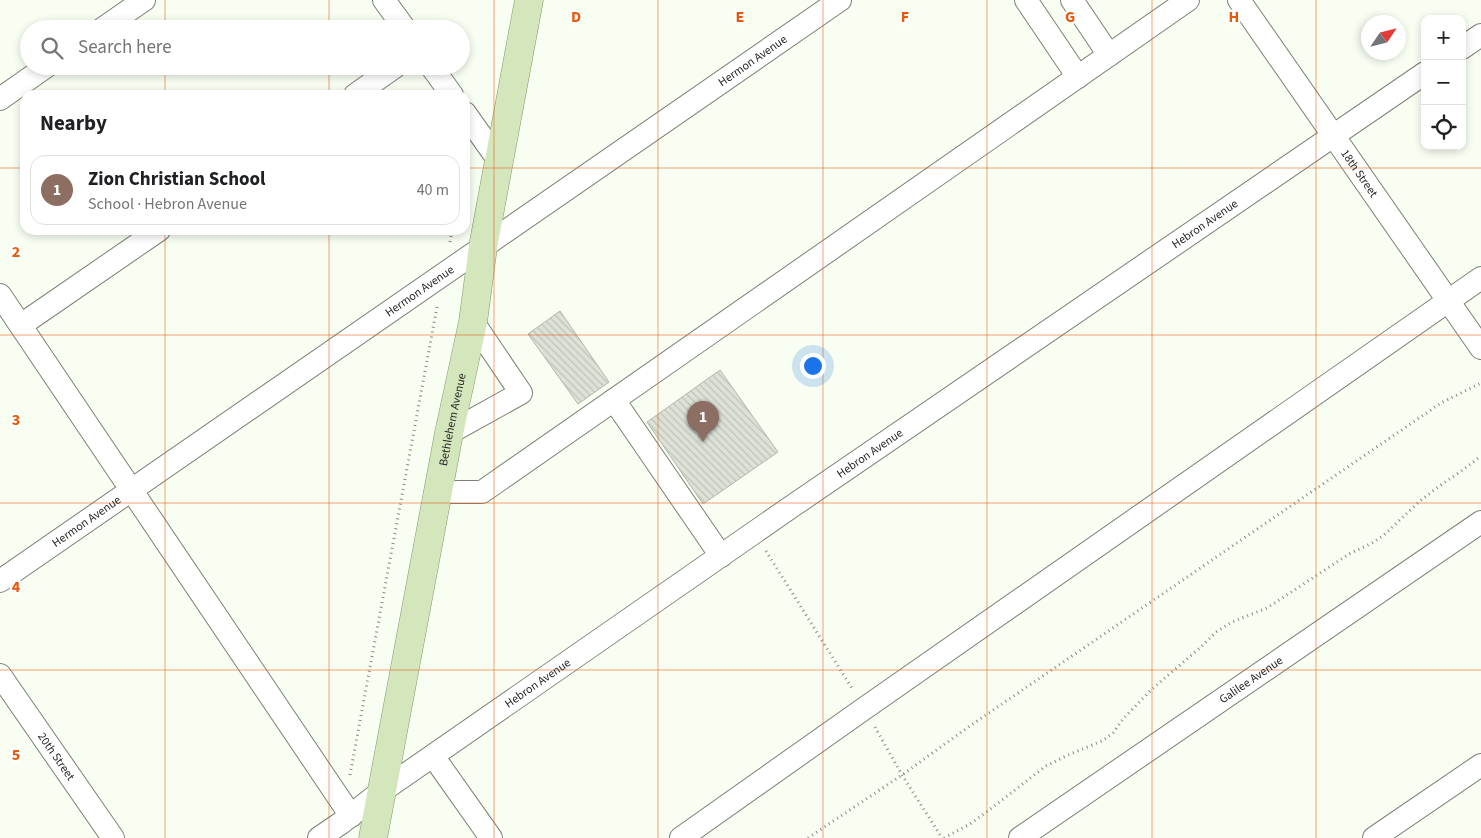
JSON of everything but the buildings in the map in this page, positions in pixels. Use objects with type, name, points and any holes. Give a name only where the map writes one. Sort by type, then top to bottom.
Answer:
[{"type":"main road","name":"Bethlehem Avenue","points":[[373,838],[449,433],[473,322],[483,247],[529,0]]},
{"type":"street","points":[[115,20],[144,0]]},
{"type":"street","points":[[384,0],[398,20]]},
{"type":"street","name":"Hermon Avenue","points":[[0,581],[840,0]]},
{"type":"street","points":[[1026,0],[1078,77]]},
{"type":"street","points":[[1072,0],[1109,55]]},
{"type":"street","points":[[438,492],[482,492],[1188,0]]},
{"type":"street","name":"18th Street","points":[[1239,0],[1481,348]]},
{"type":"street","points":[[1466,45],[1481,35]]},
{"type":"street","points":[[0,99],[34,75]]},
{"type":"street","points":[[361,90],[383,75]]},
{"type":"street","points":[[438,75],[448,90]]},
{"type":"street","name":"Hebron Avenue","points":[[319,838],[348,810],[382,791],[755,532],[1421,77]]},
{"type":"street","points":[[470,120],[499,161]]},
{"type":"street","points":[[21,326],[152,235]]},
{"type":"street","points":[[681,838],[1481,278]]},
{"type":"street","points":[[0,295],[348,810]]},
{"type":"street","points":[[449,433],[521,393],[473,322]]},
{"type":"street","points":[[614,400],[721,556]]},
{"type":"street","name":"Galilee Avenue","points":[[1020,838],[1481,522]]},
{"type":"street","name":"20th Street","points":[[0,675],[113,838]]},
{"type":"street","points":[[433,756],[491,838]]},
{"type":"street","points":[[1374,838],[1481,765]]},
{"type":"path","points":[[348,810],[434,316],[451,235]]},
{"type":"path","points":[[808,838],[1441,403],[1481,383]]},
{"type":"path","points":[[755,532],[865,708],[902,775],[943,838],[983,815],[1046,766],[1102,741],[1113,733],[1123,719],[1151,690],[1216,632],[1232,622],[1267,608],[1350,554],[1372,543],[1384,535],[1432,491],[1481,456]]},
{"type":"place","name":"Zion Christian School","points":[[703,442]]}]
